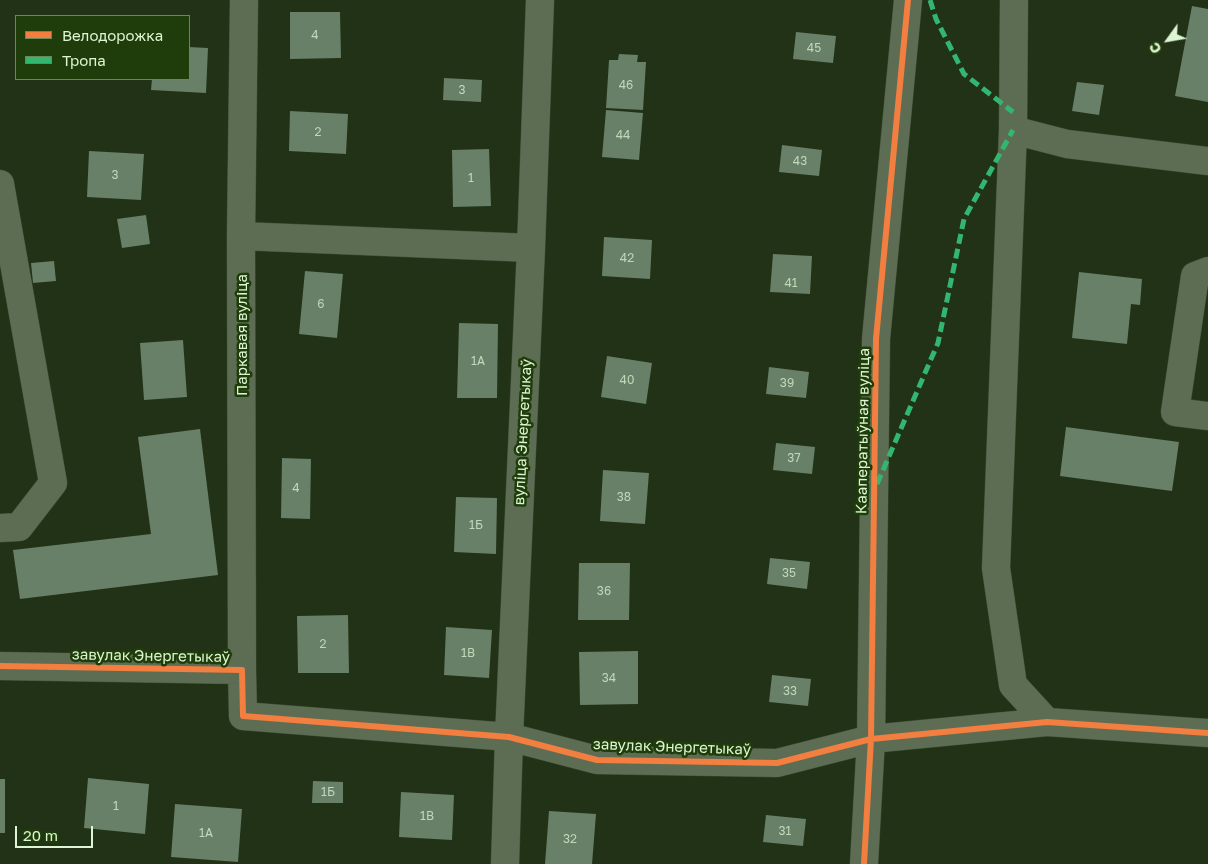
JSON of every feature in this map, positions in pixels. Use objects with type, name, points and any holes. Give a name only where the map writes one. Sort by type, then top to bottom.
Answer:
[{"type":"street","name":"Паркавая вуліца","points":[[242,670],[244,0]]},
{"type":"street","name":"вуліца Энергетыкаў","points":[[506,864],[509,737],[540,0]]},
{"type":"street","name":"Кааператыўная вуліца","points":[[864,864],[871,739],[876,339],[908,0]]},
{"type":"street","points":[[1014,0],[1013,130],[996,568],[1012,685],[1047,722]]},
{"type":"street","points":[[1013,130],[1067,144],[1208,161]]},
{"type":"street","points":[[0,184],[10,238],[9,298],[53,483],[19,527],[0,528]]},
{"type":"street","points":[[242,236],[531,248]]},
{"type":"street","points":[[1208,271],[1195,276],[1175,412],[1208,416]]},
{"type":"street","name":"завулак Энергетыкаў","points":[[0,666],[242,670],[243,716],[509,737],[597,760],[777,763],[871,739],[1047,722],[1208,733]]},
{"type":"building","points":[[1192,6],[1208,9],[1208,102],[1175,96]]},
{"type":"building","points":[[290,12],[340,12],[341,58],[290,59]]},
{"type":"building","points":[[796,32],[836,36],[833,63],[793,59]]},
{"type":"building","points":[[190,47],[208,48],[206,93],[151,90],[152,80],[190,80]]},
{"type":"building","points":[[619,54],[638,55],[637,62],[646,62],[643,110],[606,108],[609,60],[618,60]]},
{"type":"building","points":[[444,78],[482,80],[481,102],[443,100]]},
{"type":"building","points":[[1077,82],[1104,85],[1099,115],[1072,111]]},
{"type":"building","points":[[606,110],[643,113],[639,160],[602,157]]},
{"type":"building","points":[[290,111],[348,114],[346,154],[289,151]]},
{"type":"building","points":[[782,145],[822,150],[819,176],[779,172]]},
{"type":"building","points":[[489,149],[491,206],[453,207],[452,150]]},
{"type":"building","points":[[89,151],[144,154],[141,200],[87,197]]},
{"type":"building","points":[[146,215],[150,244],[122,248],[117,219]]},
{"type":"building","points":[[604,237],[652,240],[650,279],[602,276]]},
{"type":"building","points":[[773,254],[812,256],[810,294],[770,292]]},
{"type":"building","points":[[54,261],[56,281],[33,283],[31,263]]},
{"type":"building","points":[[305,271],[343,274],[337,338],[299,334]]},
{"type":"building","points":[[1079,272],[1142,279],[1140,305],[1131,304],[1127,344],[1072,338]]},
{"type":"building","points":[[459,323],[498,324],[497,398],[457,398]]},
{"type":"building","points":[[183,340],[187,397],[144,400],[140,343]]},
{"type":"building","points":[[607,356],[652,363],[646,404],[601,397]]},
{"type":"building","points":[[769,367],[809,372],[806,398],[766,394]]},
{"type":"building","points":[[1066,427],[1179,442],[1172,491],[1060,476]]},
{"type":"building","points":[[200,429],[218,575],[20,599],[13,550],[151,534],[138,437]]},
{"type":"building","points":[[776,443],[815,447],[812,474],[773,470]]},
{"type":"building","points":[[282,458],[311,459],[310,519],[281,518]]},
{"type":"building","points":[[603,470],[649,473],[645,524],[600,521]]},
{"type":"building","points":[[456,497],[497,498],[496,554],[454,552]]},
{"type":"building","points":[[770,558],[810,562],[807,589],[767,584]]},
{"type":"building","points":[[579,563],[630,563],[629,620],[578,620]]},
{"type":"building","points":[[348,615],[349,673],[298,673],[297,616]]},
{"type":"building","points":[[446,627],[492,630],[489,678],[444,675]]},
{"type":"building","points":[[638,651],[638,704],[580,705],[579,652]]},
{"type":"building","points":[[772,675],[811,679],[808,706],[769,702]]},
{"type":"building","points":[[88,778],[149,784],[145,834],[84,828]]},
{"type":"building","points":[[0,779],[5,779],[5,833],[0,833]]},
{"type":"building","points":[[313,781],[343,782],[343,803],[312,803]]},
{"type":"building","points":[[401,792],[454,795],[452,840],[399,837]]},
{"type":"building","points":[[175,804],[242,809],[238,862],[171,857]]},
{"type":"building","points":[[549,811],[596,814],[592,864],[545,864]]},
{"type":"building","points":[[766,815],[806,819],[803,846],[763,842]]},
{"type":"marked path","points":[[930,0],[936,19],[964,74],[1013,112]]},
{"type":"marked path","points":[[877,484],[938,343],[964,219],[1013,130]]},
{"type":"cycle path","points":[[864,864],[871,739],[876,339],[908,0]]},
{"type":"cycle path","points":[[0,666],[242,670],[243,716],[509,737],[597,760],[777,763],[871,739],[1047,722],[1208,733]]}]
